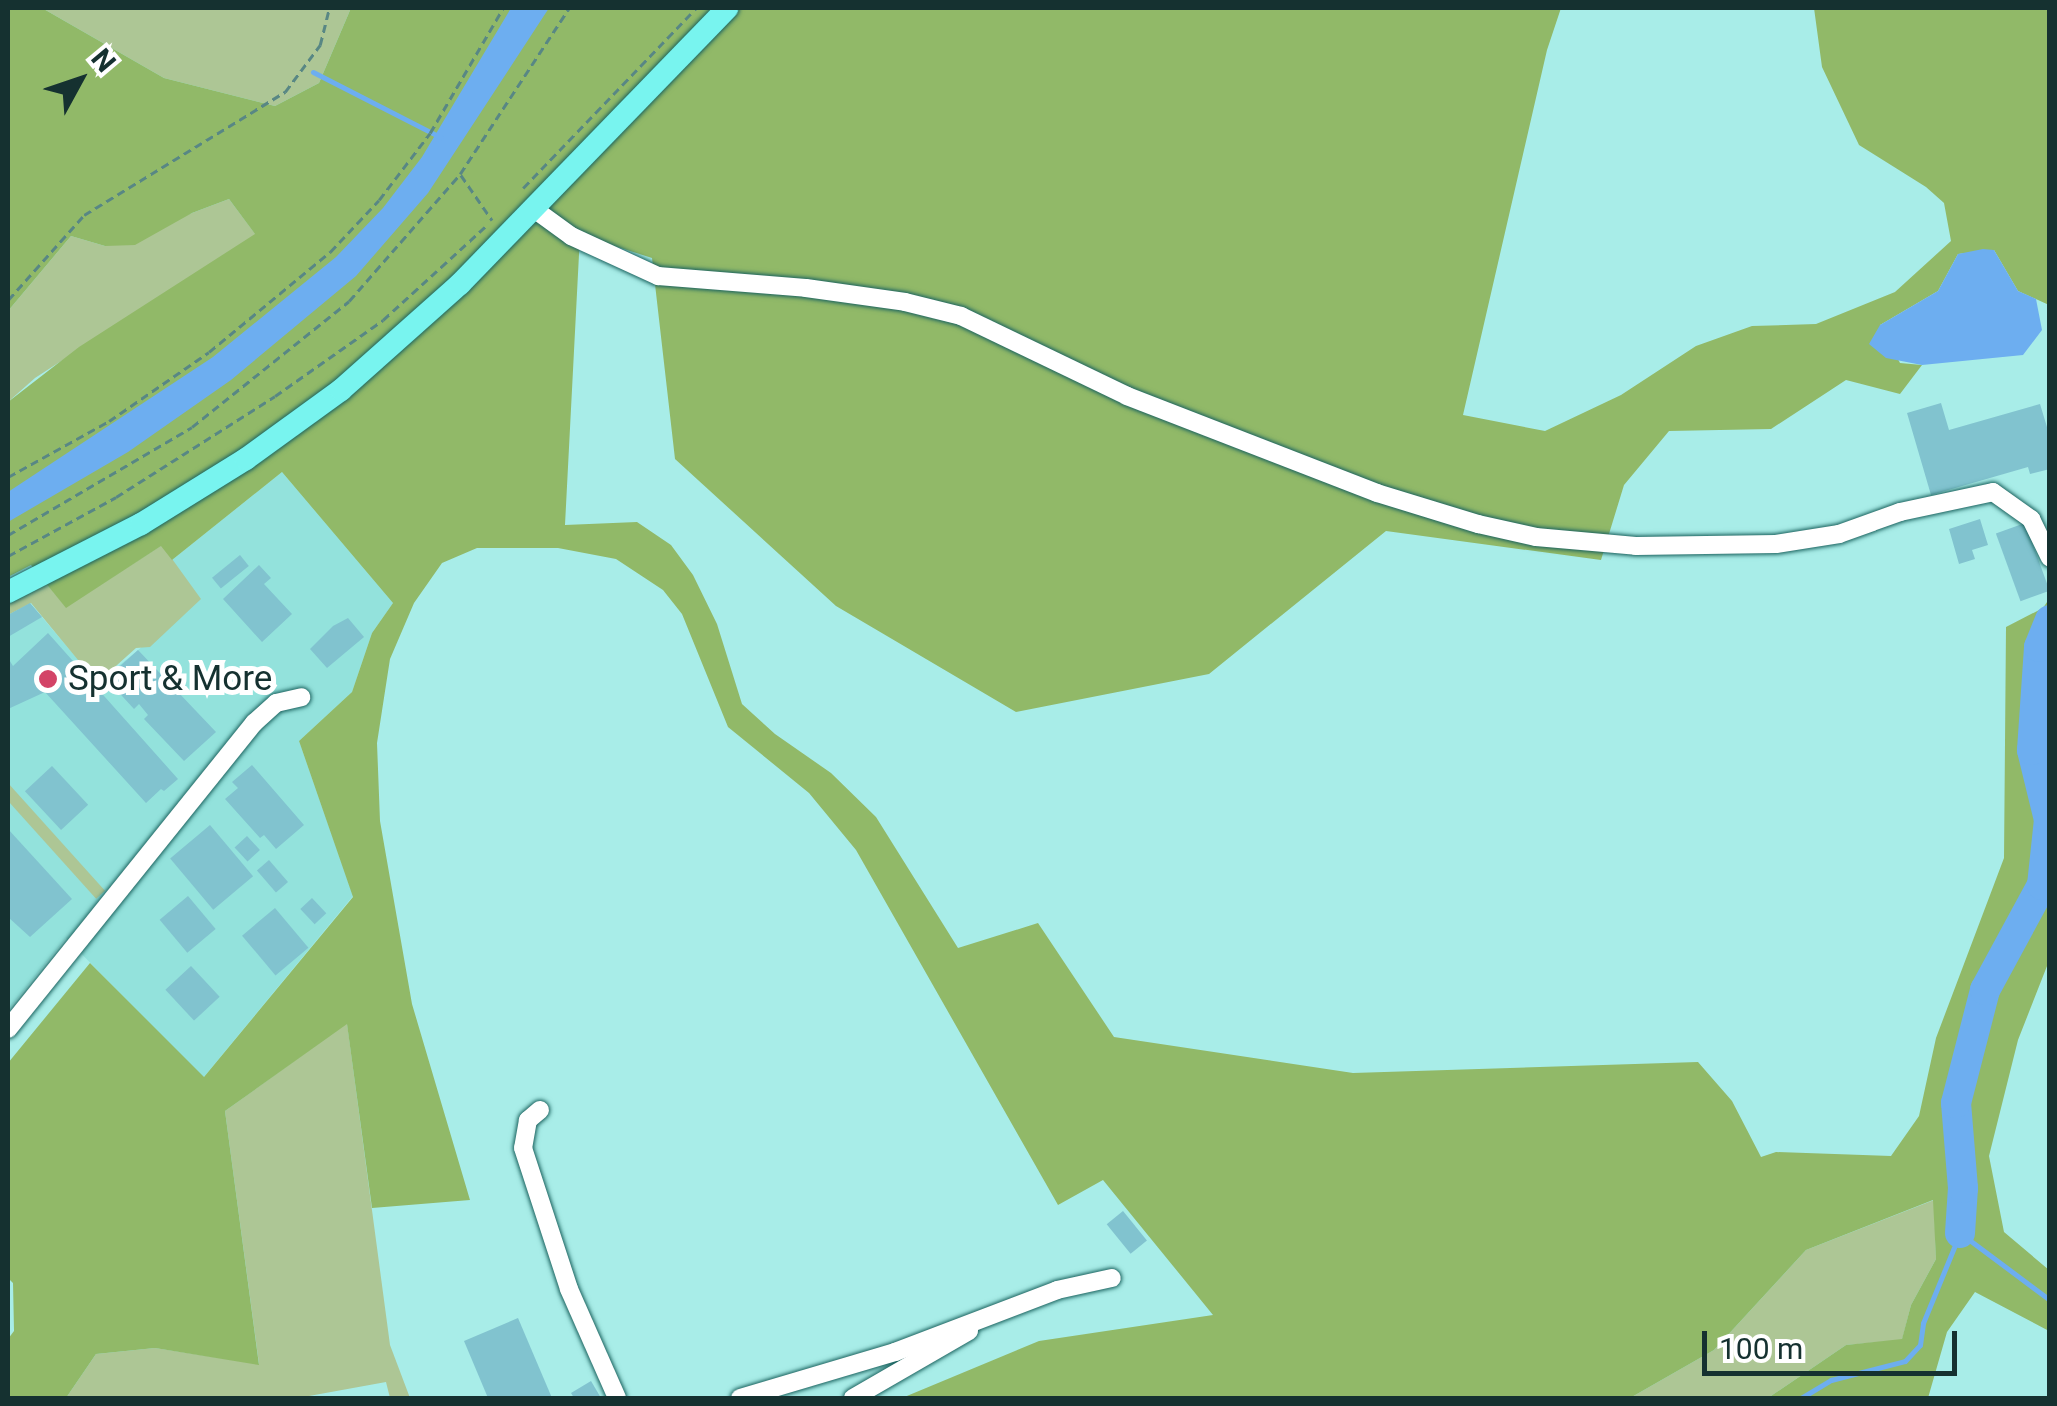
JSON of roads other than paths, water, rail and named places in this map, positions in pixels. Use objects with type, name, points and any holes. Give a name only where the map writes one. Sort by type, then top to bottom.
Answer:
[{"type":"main road","points":[[8,592],[140,524],[246,459],[395,345],[526,201],[727,8]]},
{"type":"street","points":[[526,201],[571,236],[658,276],[806,288],[906,302],[961,316],[1127,396],[1377,492],[1478,524],[1536,537],[1636,546],[1776,544],[1840,534],[1900,512],[1994,492],[2032,519],[2050,558]]},
{"type":"street","points":[[8,1029],[254,723],[276,703],[301,697]]},
{"type":"street","points":[[540,1110],[528,1120],[523,1148],[569,1290],[617,1398]]},
{"type":"street","points":[[740,1398],[895,1352],[1057,1290],[1112,1278]]},
{"type":"street","points":[[853,1398],[911,1368],[1000,1312]]},
{"type":"waterway","points":[[313,72],[440,137]]},
{"type":"waterway","points":[[1960,1233],[1963,1188],[1956,1103],[1985,990],[2042,885],[2049,820],[2032,750],[2039,647],[2050,620]]},
{"type":"waterway","points":[[1801,1398],[1831,1380],[1905,1361],[1920,1345],[1923,1323],[1960,1233],[2050,1300]]},
{"type":"place","name":"Sport & More","points":[[48,679]]}]
